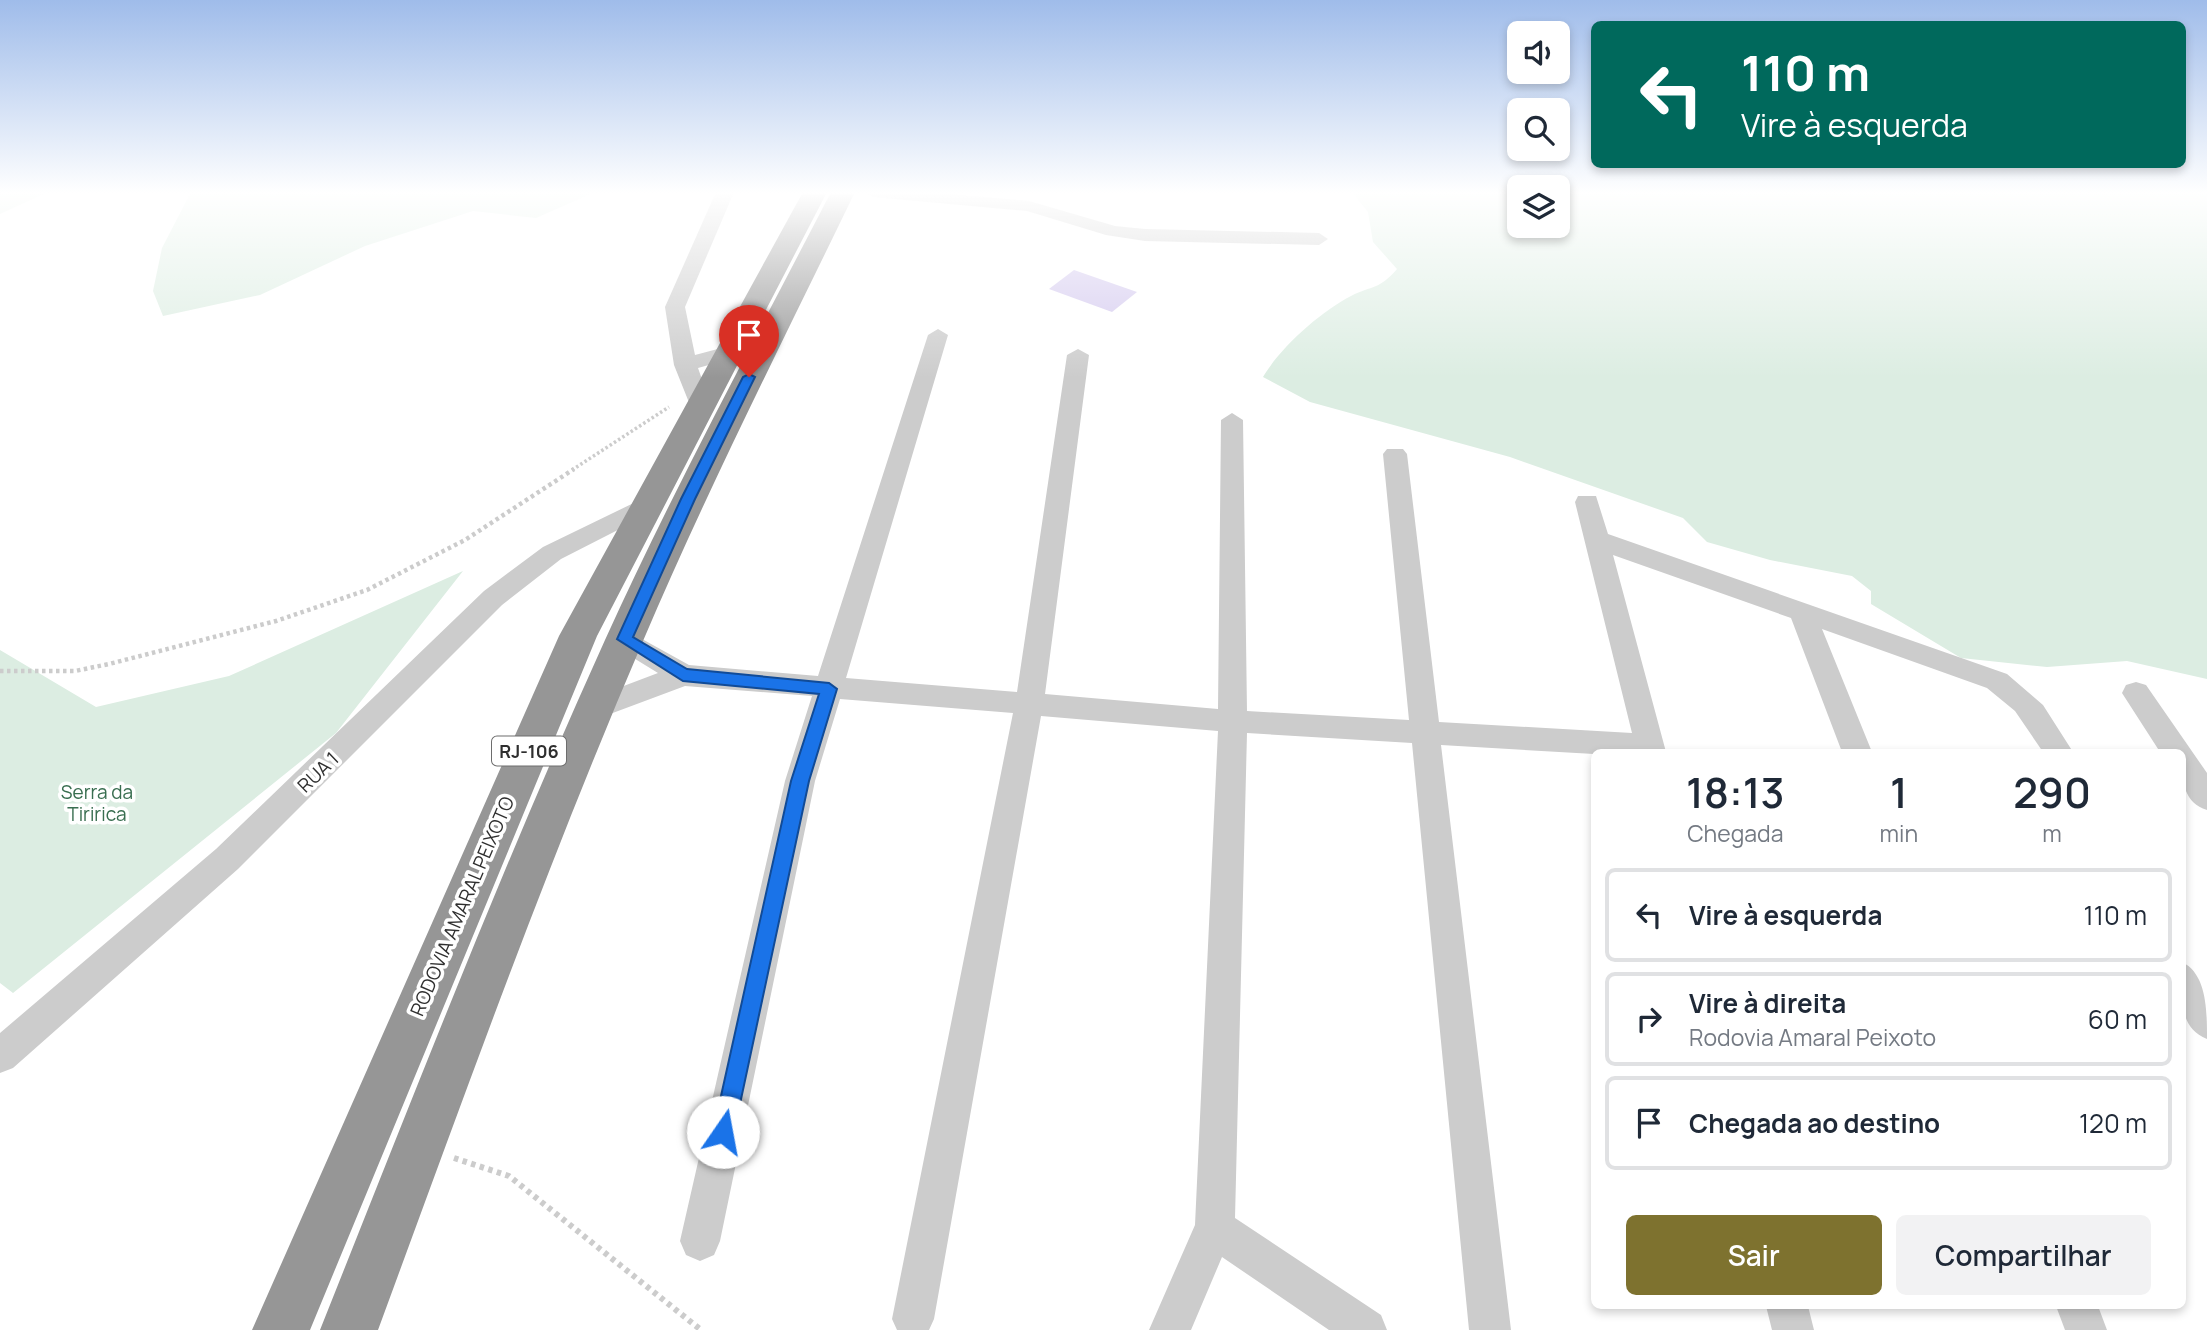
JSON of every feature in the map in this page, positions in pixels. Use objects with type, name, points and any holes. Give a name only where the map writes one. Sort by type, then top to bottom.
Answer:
[{"type":"highway","name":"RODOVIA AMARAL PEIXOTO","points":[[281,1330],[578,636],[646,505],[696,398],[729,352],[781,254]]},
{"type":"highway","name":"RJ-106","points":[[349,1330],[419,1147],[624,639],[688,499],[811,254]]},
{"type":"street","points":[[696,398],[685,365],[675,307],[698,254]]},
{"type":"street","points":[[700,1241],[800,781],[938,335]]},
{"type":"street","points":[[685,365],[729,352]]},
{"type":"street","points":[[913,1319],[1029,705],[1078,355]]},
{"type":"street","points":[[1170,1330],[1188,1283],[1215,1228],[1233,721],[1232,421]]},
{"type":"street","points":[[1395,453],[1490,1330]]},
{"type":"street","points":[[1587,502],[1651,749]]},
{"type":"street","name":"RUA 1","points":[[0,1056],[228,859],[493,598],[552,553],[646,505]]},
{"type":"street","points":[[1598,540],[1997,681],[2012,690],[2039,718],[2056,749]]},
{"type":"street","points":[[1801,610],[1856,749]]},
{"type":"street","points":[[624,639],[683,675],[1233,721],[1638,749]]},
{"type":"street","points":[[594,709],[683,675]]},
{"type":"street","points":[[2136,693],[2174,749]]},
{"type":"street","points":[[2186,767],[2207,798]]},
{"type":"street","points":[[2186,985],[2207,1023]]},
{"type":"street","points":[[1215,1228],[1366,1330]]},
{"type":"street","points":[[1788,1309],[1793,1330]]},
{"type":"street","points":[[2078,1309],[2086,1330]]},
{"type":"path","points":[[0,671],[75,671],[108,664],[276,621],[367,590],[465,540],[656,416],[696,398]]},
{"type":"path","points":[[419,1147],[509,1176],[701,1330]]},
{"type":"green space","points":[[161,254],[348,254],[260,295],[163,316],[153,291]]},
{"type":"green space","points":[[1384,254],[2207,254],[2207,679],[2127,661],[2047,667],[1961,658],[1871,604],[1871,591],[1852,576],[1770,560],[1707,542],[1683,518],[1510,457],[1310,402],[1263,377],[1290,343],[1314,321],[1339,303],[1391,276],[1397,269]]},
{"type":"green space","name":"Serra da Tiririca","points":[[463,571],[336,733],[13,993],[0,983],[0,650],[96,707],[229,676]]},
{"type":"shaded area","points":[[1074,270],[1137,292],[1112,312],[1049,289]]},
{"type":"route","points":[[723,1132],[800,781],[829,689],[683,675],[624,639],[688,499],[749,377]]}]
